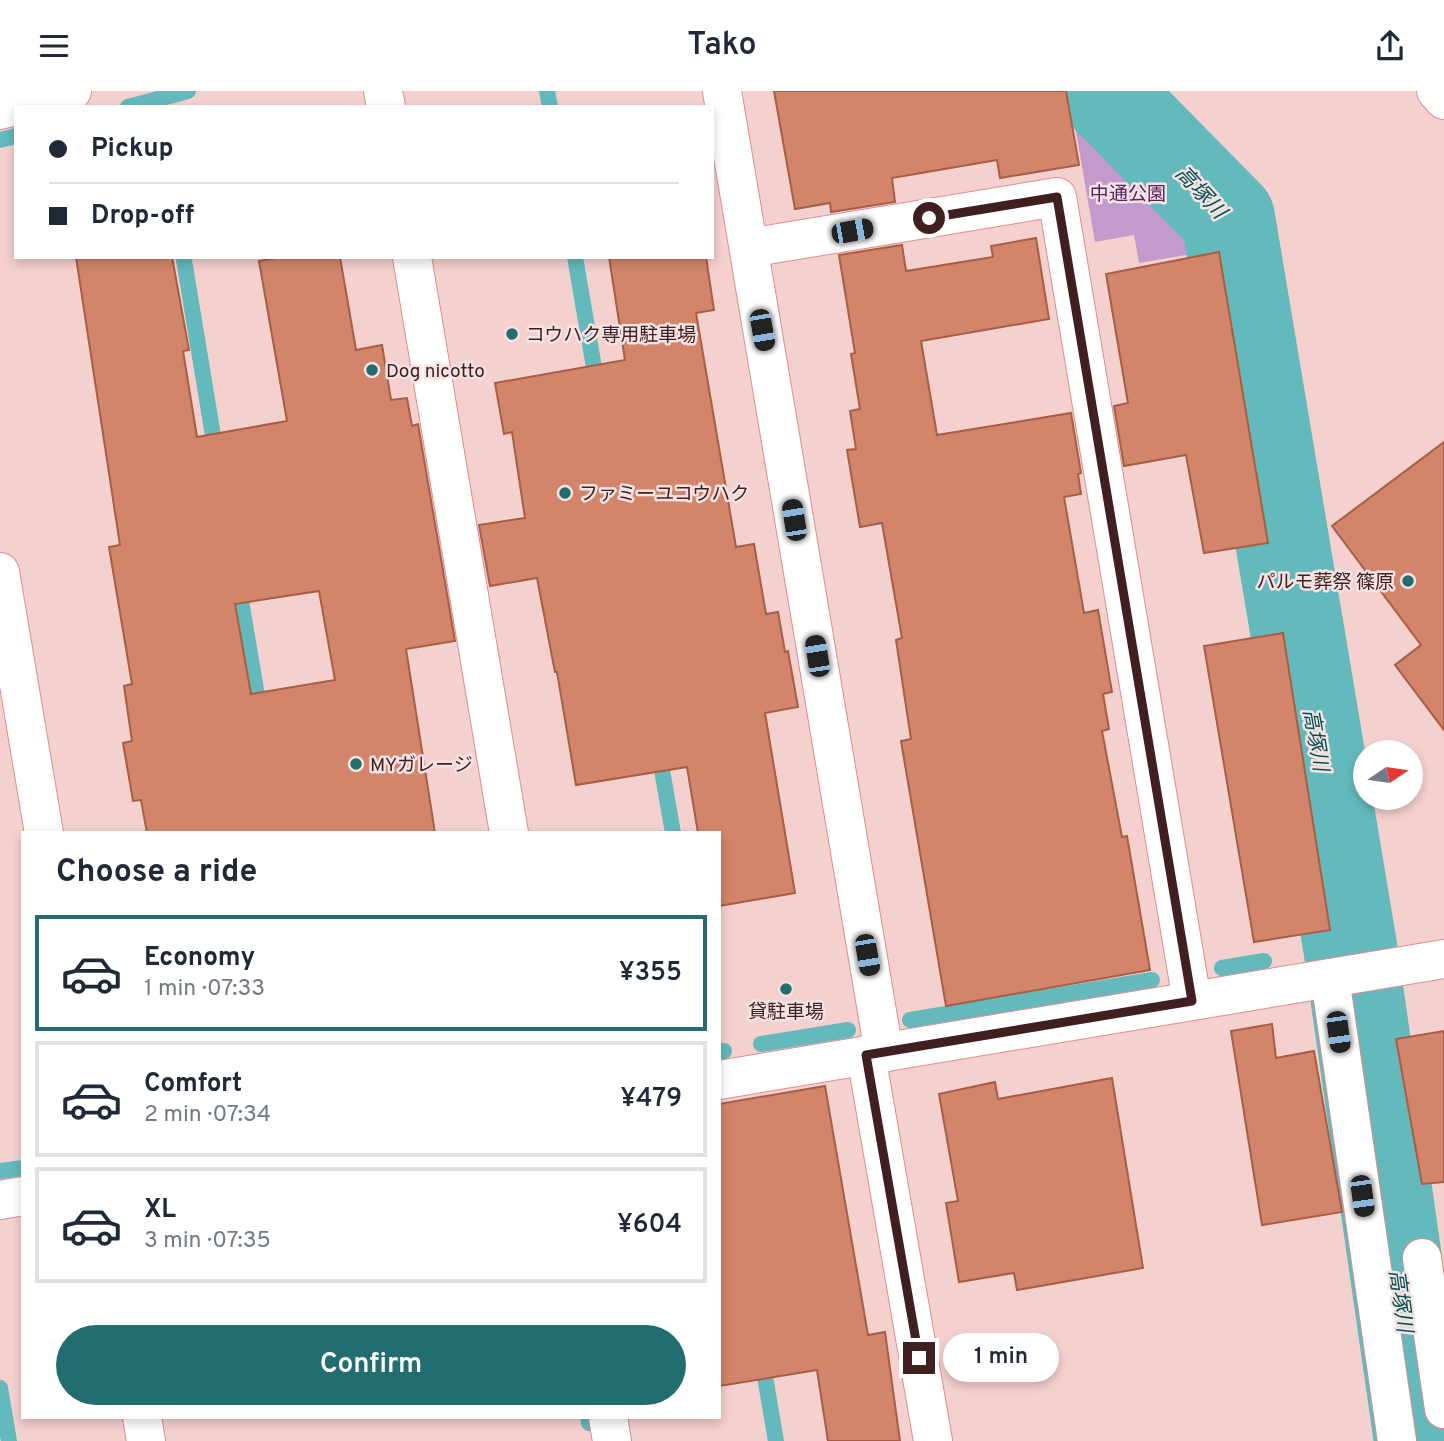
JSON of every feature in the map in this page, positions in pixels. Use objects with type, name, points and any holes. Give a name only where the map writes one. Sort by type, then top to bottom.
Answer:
[{"type":"main road","points":[[19,105],[72,91]]},
{"type":"main road","points":[[722,91],[875,1054],[933,1441]]},
{"type":"main road","points":[[1436,91],[1444,100]]},
{"type":"main road","points":[[749,248],[1057,197],[1192,1001]]},
{"type":"main road","points":[[412,259],[509,831]]},
{"type":"main road","points":[[0,572],[44,831]]},
{"type":"main road","points":[[721,1080],[1444,959]]},
{"type":"main road","points":[[1346,975],[1397,1441]]},
{"type":"main road","points":[[0,1200],[21,1196]]},
{"type":"main road","points":[[1422,1258],[1444,1409]]},
{"type":"main road","points":[[142,1419],[146,1441]]},
{"type":"main road","points":[[608,1419],[612,1441]]},
{"type":"green space","name":"中通公園","points":[[1069,91],[1086,91],[1217,224],[1221,249],[1139,263],[1134,235],[1095,242]]},
{"type":"building","points":[[774,91],[1066,91],[1079,165],[1000,178],[997,160],[892,178],[895,202],[831,212],[830,203],[795,209]]},
{"type":"building","points":[[1036,238],[1049,319],[921,341],[937,435],[1071,413],[1081,473],[1078,474],[1081,494],[1064,497],[1084,613],[1098,610],[1112,692],[1103,694],[1109,729],[1102,731],[1122,837],[1127,836],[1150,970],[946,1006],[901,741],[911,739],[896,640],[902,638],[882,523],[860,527],[847,450],[856,449],[850,411],[860,409],[851,354],[855,353],[839,255],[902,245],[906,271],[993,257],[991,246]]},
{"type":"building","points":[[1219,252],[1268,543],[1204,553],[1186,455],[1124,466],[1114,406],[1128,403],[1106,274]]},
{"type":"building","points":[[76,259],[172,259],[189,350],[183,351],[197,437],[287,421],[259,261],[340,259],[356,350],[382,345],[391,400],[407,398],[412,426],[418,424],[455,641],[406,649],[435,831],[147,831],[141,800],[133,801],[123,743],[132,741],[124,686],[132,684],[109,547],[120,545]],"holes":[[[319,591],[335,680],[251,694],[235,604]]]},
{"type":"building","points":[[609,259],[706,259],[714,310],[696,313],[736,547],[754,544],[766,614],[778,612],[798,707],[765,713],[795,893],[721,906],[721,831],[698,831],[687,767],[576,785],[557,672],[537,578],[490,586],[479,525],[525,518],[512,432],[504,434],[495,383],[625,360]]},
{"type":"building","name":"パルモ葬祭 篠原","points":[[1444,442],[1444,730],[1395,665],[1421,645],[1332,526]]},
{"type":"building","points":[[1283,633],[1330,930],[1254,942],[1204,646]]},
{"type":"building","points":[[1272,1024],[1276,1058],[1314,1051],[1342,1212],[1262,1225],[1231,1031]]},
{"type":"building","points":[[1444,1031],[1444,1182],[1422,1184],[1396,1039]]},
{"type":"building","points":[[1112,1078],[1143,1268],[1017,1290],[1014,1273],[959,1282],[946,1203],[958,1201],[939,1094],[995,1082],[998,1099]]},
{"type":"building","points":[[825,1086],[868,1335],[885,1332],[900,1441],[828,1441],[817,1370],[721,1386],[721,1104]]},
{"type":"waterway","points":[[136,105],[188,91]]},
{"type":"waterway","points":[[547,91],[550,105]]},
{"type":"waterway","name":"高塚川","points":[[1103,91],[1228,218],[1350,946],[1421,1441]]},
{"type":"waterway","points":[[0,140],[14,136]]},
{"type":"waterway","points":[[575,259],[597,385]]},
{"type":"waterway","points":[[184,260],[216,454]]},
{"type":"waterway","points":[[238,583],[260,713]]},
{"type":"waterway","points":[[659,753],[673,831]]},
{"type":"waterway","points":[[1338,948],[1350,946]]},
{"type":"waterway","points":[[1222,968],[1264,961]]},
{"type":"waterway","points":[[910,1020],[1152,980]]},
{"type":"waterway","points":[[761,1044],[848,1030]]},
{"type":"waterway","points":[[0,1171],[21,1168]]},
{"type":"waterway","points":[[762,1359],[776,1441]]},
{"type":"waterway","points":[[0,1388],[9,1441]]},
{"type":"waterway","points":[[588,1419],[589,1423]]},
{"type":"place","name":"コウハク専用駐車場","points":[[512,334]]},
{"type":"place","name":"Dog nicotto","points":[[372,370]]},
{"type":"place","name":"ファミーユコウハク","points":[[565,493]]},
{"type":"place","name":"パルモ葬祭 篠原","points":[[1408,581]]},
{"type":"place","name":"MYガレージ","points":[[356,764]]},
{"type":"place","name":"貸駐車場","points":[[786,989]]},
{"type":"route","points":[[919,1358],[866,1055],[1192,1001],[1057,197],[929,218]]}]
